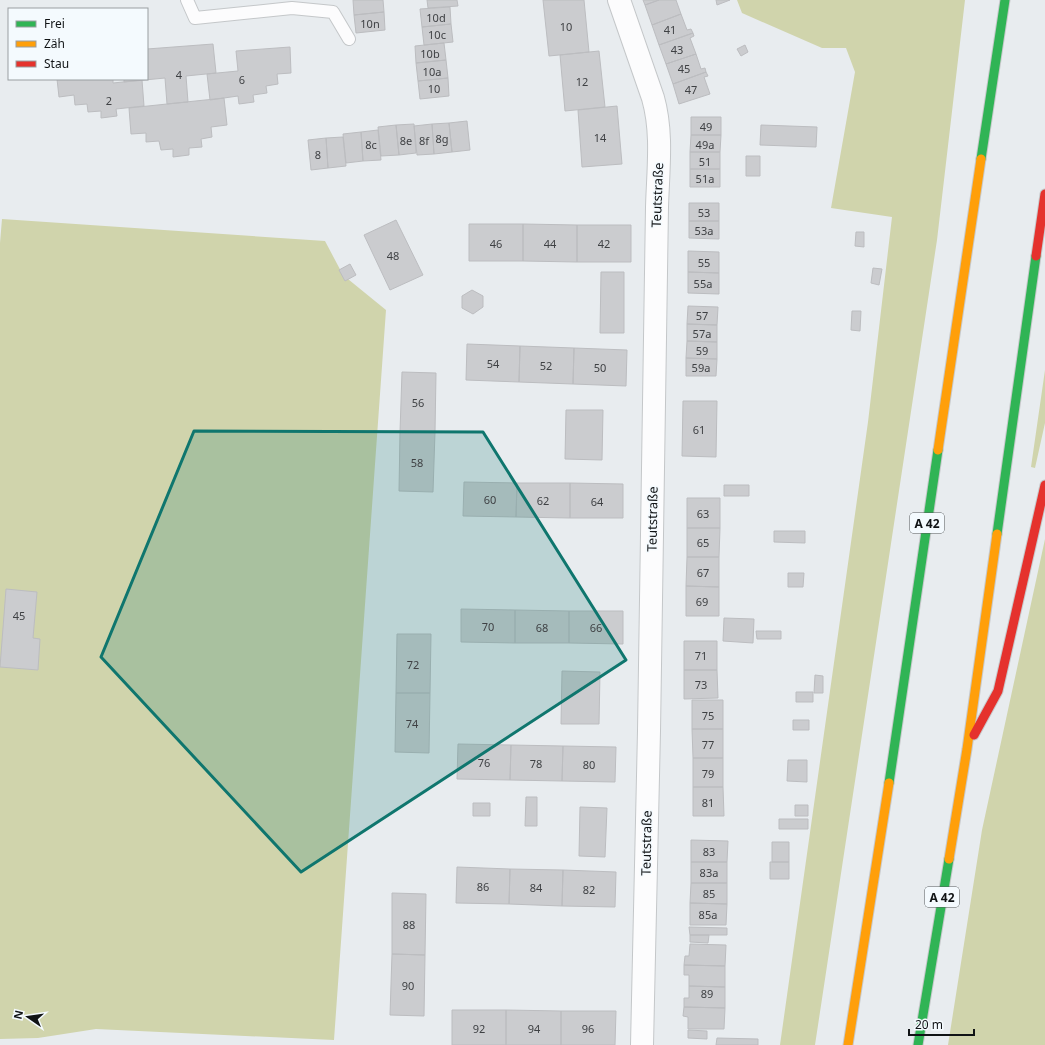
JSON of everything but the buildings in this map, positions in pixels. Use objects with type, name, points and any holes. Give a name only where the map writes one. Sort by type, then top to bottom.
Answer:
[{"type":"highway","name":"A 42","points":[[848,1045],[870,908],[1004,0]]},
{"type":"highway","name":"A 42","points":[[918,1045],[967,749],[1045,194]]},
{"type":"highway","points":[[967,749],[998,691],[1018,595],[1045,485]]},
{"type":"street","name":"Teutstraße","points":[[619,0],[658,114],[659,134],[642,1045]]},
{"type":"lane","points":[[187,0],[195,18],[292,8],[333,12],[349,39]]},
{"type":"highlighted area","points":[[194,431],[483,432],[626,660],[301,872],[101,657]]},
{"type":"green space","points":[[737,0],[965,0],[937,240],[815,1045],[780,1045],[868,422],[892,217],[831,208],[855,72],[846,48],[822,48],[742,13]]},
{"type":"green space","points":[[2,219],[325,241],[343,275],[386,310],[334,1040],[96,1029],[38,1038],[0,1039],[0,243]]},
{"type":"green space","points":[[1045,370],[1045,423],[1035,468],[1031,467]]},
{"type":"green space","points":[[1045,539],[1045,1045],[948,1045],[982,830]]},
{"type":"traffic: fast","points":[[981,159],[1005,0]]},
{"type":"traffic: fast","points":[[997,534],[1036,256]]},
{"type":"traffic: fast","points":[[889,783],[938,450]]},
{"type":"traffic: fast","points":[[918,1045],[949,859]]},
{"type":"traffic: slow","points":[[938,450],[981,159]]},
{"type":"traffic: slow","points":[[949,859],[967,749],[997,534]]},
{"type":"traffic: slow","points":[[848,1045],[889,783]]},
{"type":"traffic: jam","points":[[1036,256],[1045,194]]},
{"type":"traffic: jam","points":[[974,735],[998,691],[1045,485]]}]
